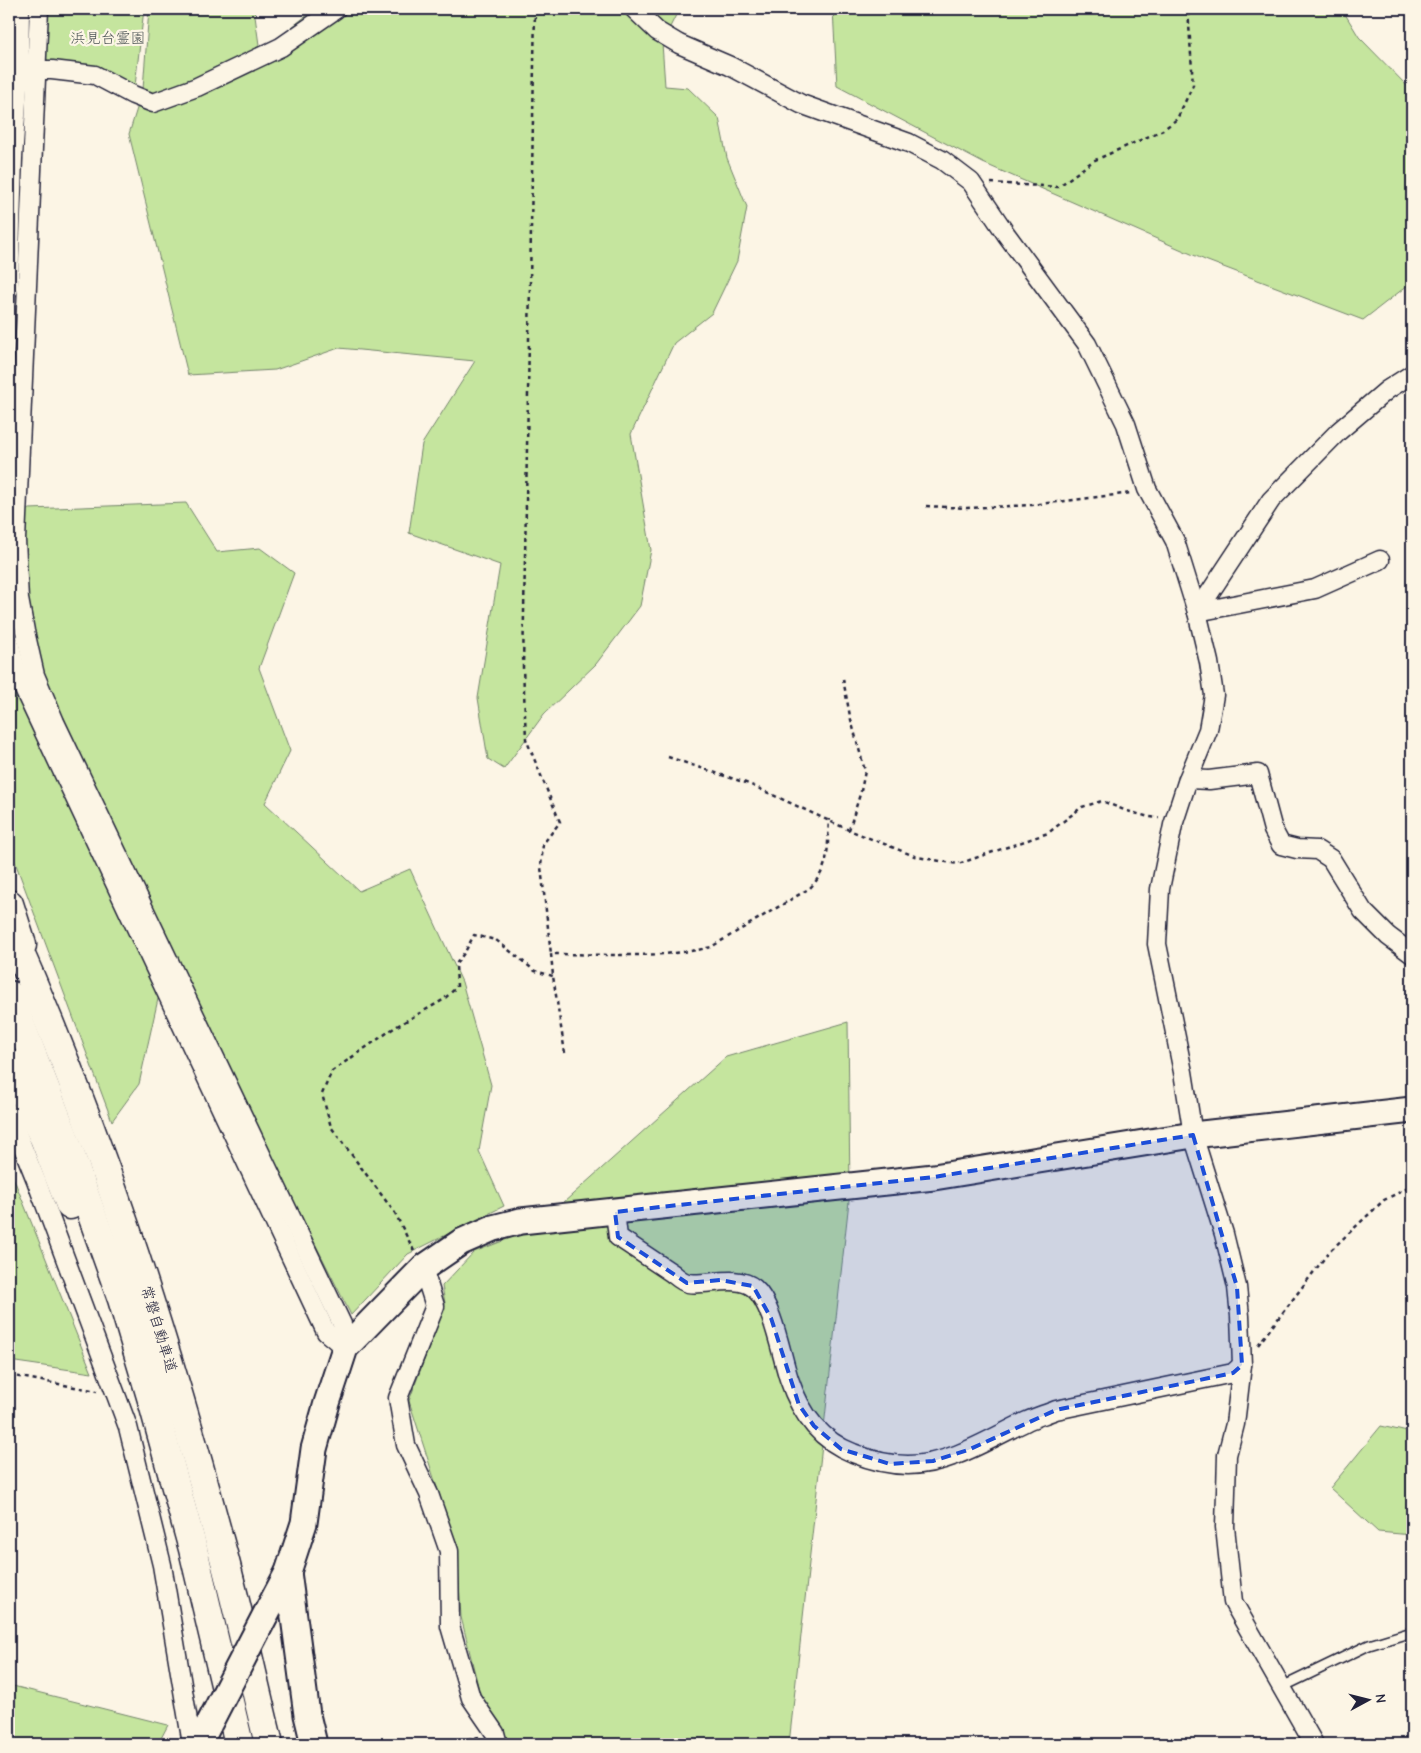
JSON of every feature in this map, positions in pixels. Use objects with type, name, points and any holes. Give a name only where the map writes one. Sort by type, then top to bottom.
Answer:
[{"type":"highway","points":[[9,904],[38,993]]},
{"type":"highway","name":"常磐自動車道","points":[[9,928],[38,993],[86,1114],[147,1290],[178,1391],[220,1541],[269,1744]]},
{"type":"highway","name":"常磐自動車道","points":[[9,995],[62,1130],[122,1299],[193,1549],[239,1744]]},
{"type":"highway","points":[[9,1064],[44,1138],[152,1400]]},
{"type":"street","points":[[20,9],[16,540],[18,599],[35,676],[342,1324],[345,1348],[314,1449],[304,1523],[288,1572],[204,1734]]},
{"type":"street","points":[[9,289],[11,158],[21,72],[39,9]]},
{"type":"street","points":[[21,72],[52,70],[95,75],[133,95],[153,102],[197,87],[281,47],[336,9]]},
{"type":"street","points":[[634,9],[658,31],[680,44],[730,66],[802,104],[909,143],[942,160],[971,182],[1006,234],[1086,344],[1126,424],[1147,490],[1174,541],[1198,612],[1214,695],[1208,730],[1188,779],[1175,819],[1160,889],[1157,944],[1183,1072],[1193,1136],[1224,1234],[1237,1287],[1242,1366],[1235,1424],[1227,1455],[1224,1527],[1233,1602],[1314,1744]]},
{"type":"street","points":[[1198,612],[1271,500],[1340,431],[1387,390],[1412,374]]},
{"type":"street","points":[[1198,612],[1315,589],[1380,560]]},
{"type":"street","points":[[9,641],[18,677],[326,1332],[345,1348]]},
{"type":"street","points":[[1188,779],[1209,780],[1258,774],[1273,830],[1281,845],[1297,849],[1317,850],[1331,859],[1362,910],[1388,936],[1412,954]]},
{"type":"street","points":[[345,1348],[423,1268],[460,1242],[493,1228],[521,1221],[934,1177],[1193,1136],[1412,1110]]},
{"type":"street","points":[[9,1113],[36,1180],[128,1427],[162,1565],[192,1744]]},
{"type":"street","points":[[615,1212],[618,1237],[687,1283],[720,1280],[753,1286],[761,1295],[771,1318],[789,1379],[799,1405],[826,1439],[841,1449],[863,1458],[910,1465],[933,1461],[968,1450],[1029,1420],[1056,1410],[1233,1373],[1242,1366]]},
{"type":"street","points":[[423,1268],[435,1306],[398,1398],[406,1445],[429,1494],[449,1551],[450,1626],[472,1698],[496,1739]]},
{"type":"street","points":[[288,1572],[308,1715],[314,1744]]},
{"type":"lane","points":[[1282,1687],[1368,1645],[1412,1632]]},
{"type":"path","points":[[534,9],[523,667],[526,739],[560,822],[543,844],[541,867],[553,976],[565,1053]]},
{"type":"path","points":[[971,182],[1058,187],[1093,162],[1163,130],[1177,119],[1193,84],[1188,9]]},
{"type":"path","points":[[926,506],[967,508],[1032,505],[1147,490]]},
{"type":"path","points":[[843,679],[864,771],[861,791],[849,830]]},
{"type":"path","points":[[668,757],[749,784],[829,819],[849,830],[918,857],[958,864],[1048,834],[1082,807],[1102,801],[1149,817],[1175,819]]},
{"type":"path","points":[[551,954],[669,954],[693,952],[711,947],[810,888],[820,877],[826,864],[829,819]]},
{"type":"path","points":[[423,1268],[396,1213],[331,1127],[322,1094],[332,1072],[397,1026],[443,1000],[457,987],[456,964],[474,935],[496,940],[535,971],[553,976]]},
{"type":"path","points":[[1242,1366],[1329,1252],[1384,1200],[1412,1186]]},
{"type":"path","points":[[9,1375],[116,1394]]},
{"type":"path","points":[[444,1744],[496,1739]]},
{"type":"highlighted area","points":[[1193,1135],[1237,1287],[1242,1365],[1233,1373],[1056,1410],[968,1450],[933,1461],[890,1464],[841,1449],[814,1426],[799,1405],[771,1318],[753,1286],[720,1280],[687,1283],[618,1237],[615,1212],[934,1177]]},
{"type":"green space","name":"浜見台霊園","points":[[9,9],[144,9],[135,86],[99,67],[50,64],[9,67]]},
{"type":"green space","points":[[149,9],[254,9],[260,52],[315,9],[679,9],[662,43],[665,86],[688,88],[719,118],[727,158],[747,207],[737,261],[712,313],[674,343],[631,434],[651,550],[640,606],[596,664],[544,714],[504,769],[488,759],[478,698],[500,565],[409,533],[422,444],[475,361],[339,348],[275,370],[188,375],[129,134],[143,89]]},
{"type":"green space","points":[[833,9],[1342,9],[1359,37],[1412,91],[1412,282],[1363,320],[1205,260],[983,163],[837,86]]},
{"type":"green space","points":[[186,503],[217,552],[260,548],[294,573],[259,668],[290,751],[265,803],[359,891],[410,869],[462,982],[491,1085],[479,1151],[504,1206],[408,1254],[351,1315],[183,981],[158,999],[139,1084],[112,1121],[9,846],[9,522],[29,509]]},
{"type":"green space","points":[[848,1022],[850,1192],[789,1744],[505,1744],[480,1694],[461,1617],[457,1549],[409,1401],[445,1303],[442,1286],[474,1252],[534,1229],[726,1057]]},
{"type":"green space","points":[[9,1167],[92,1373],[9,1361]]},
{"type":"green space","points":[[1381,1426],[1412,1433],[1412,1535],[1378,1532],[1330,1488]]},
{"type":"green space","points":[[9,1685],[168,1725],[158,1744],[9,1744]]}]
